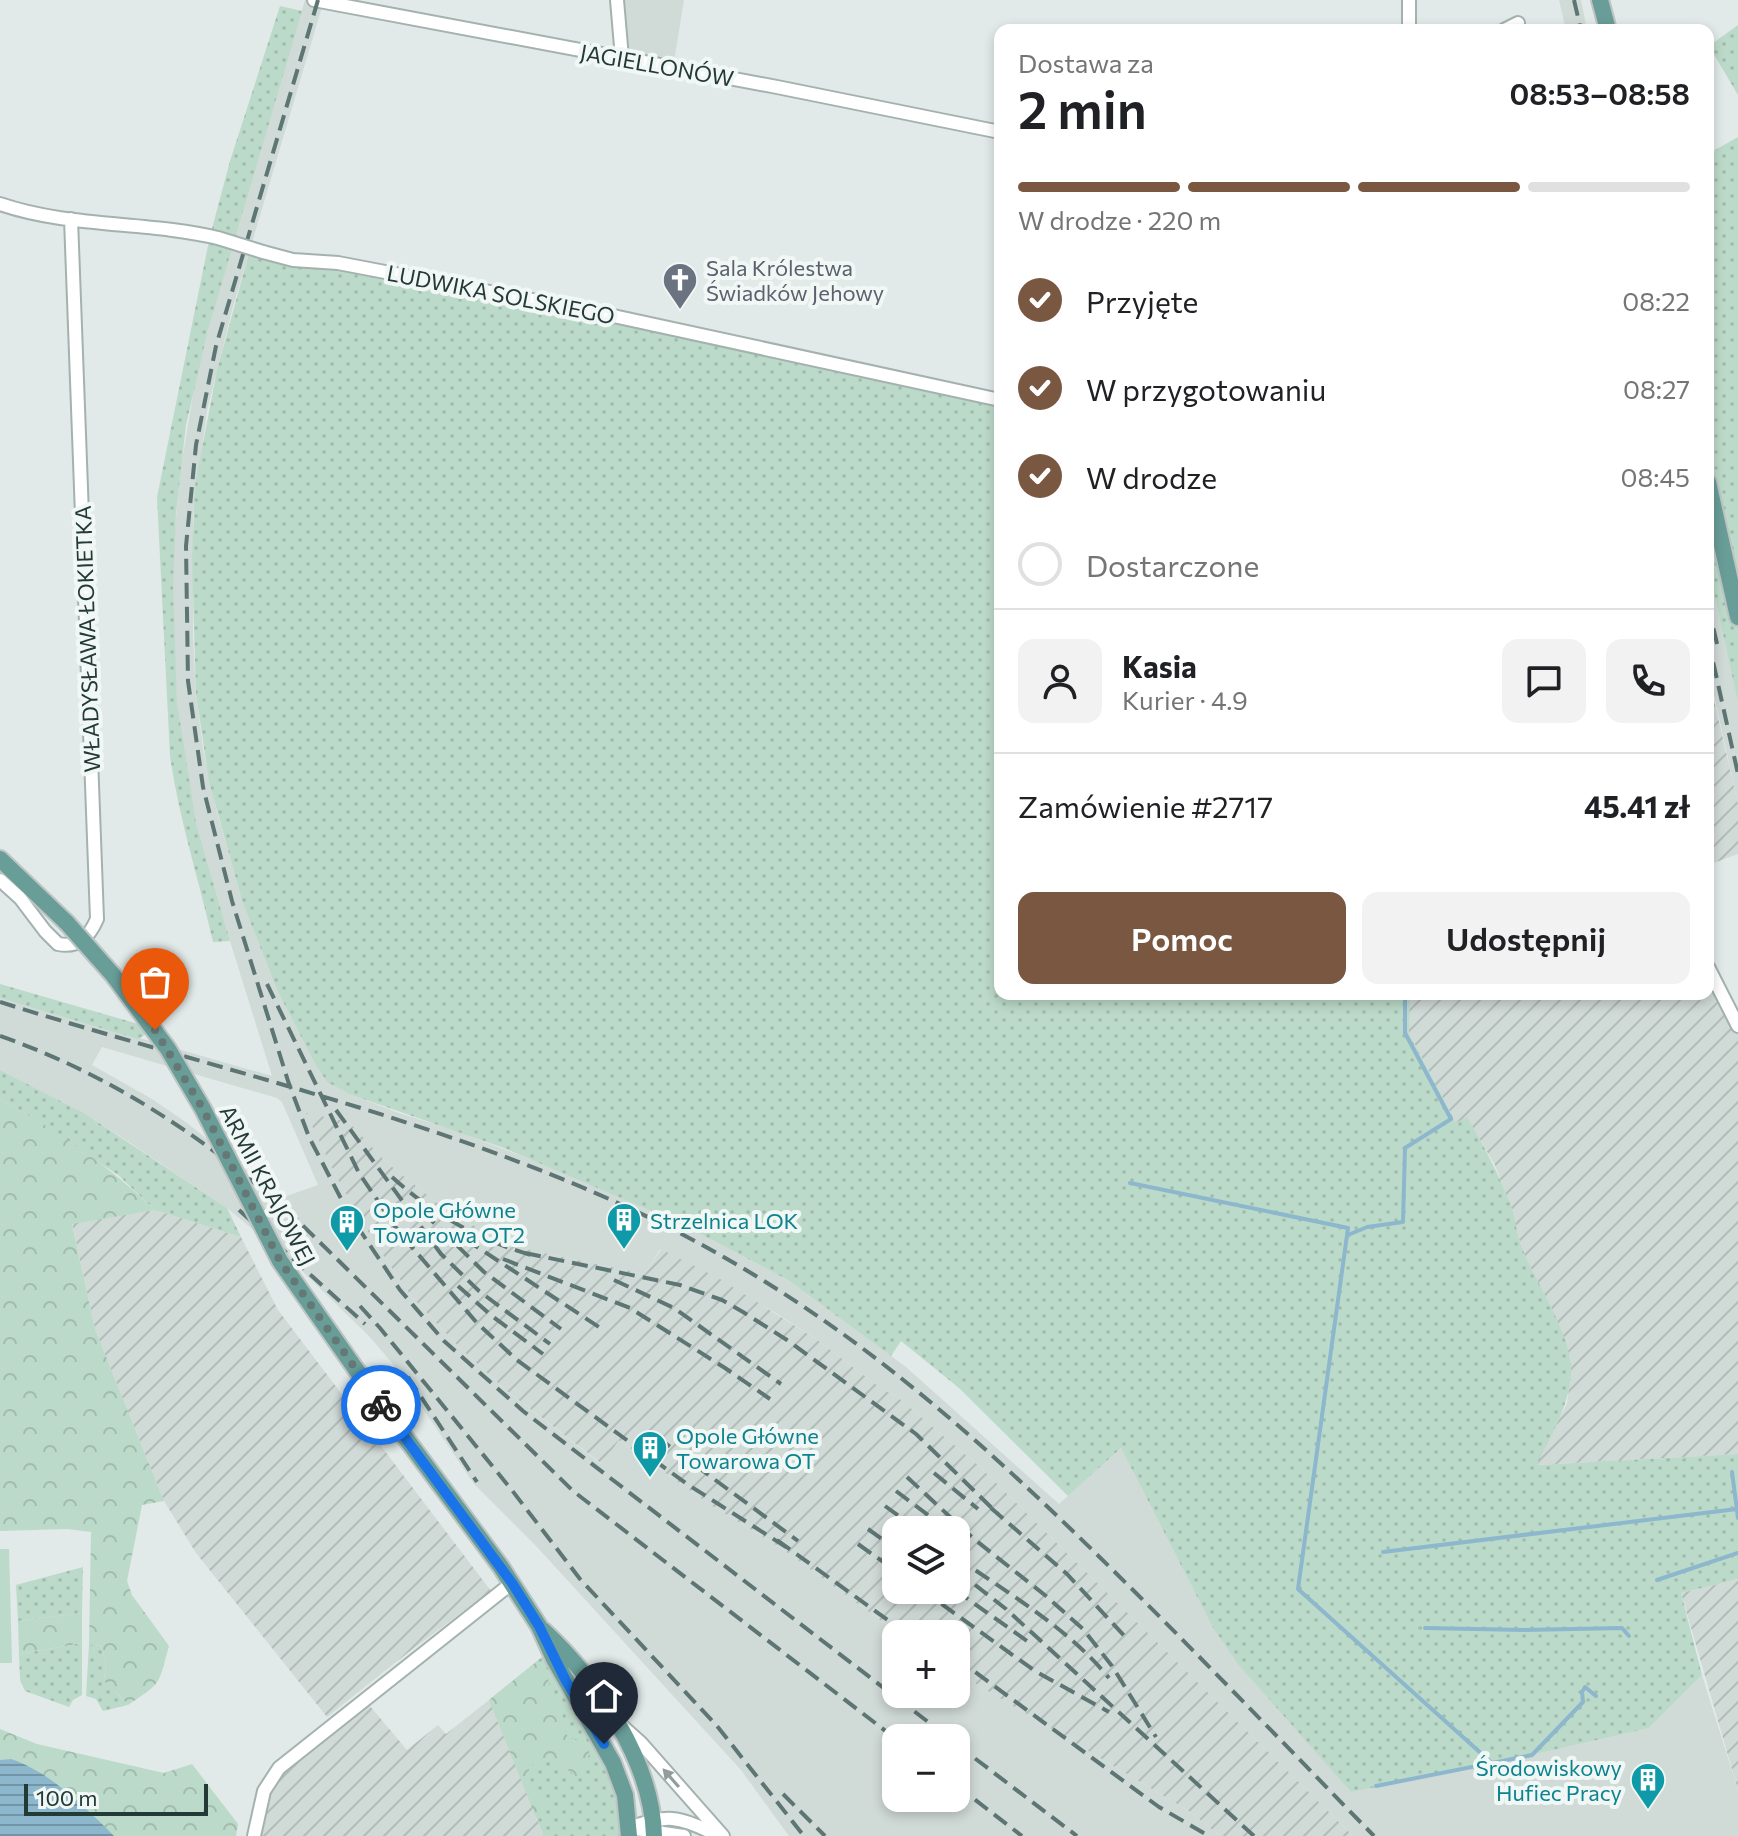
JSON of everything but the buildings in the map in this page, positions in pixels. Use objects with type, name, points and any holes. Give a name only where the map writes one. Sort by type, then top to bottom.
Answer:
[{"type":"main road","points":[[1600,0],[1606,24]]},
{"type":"main road","points":[[1714,509],[1738,617]]},
{"type":"main road","name":"ARMII KRAJOWEJ","points":[[0,859],[67,923],[113,975],[168,1049],[203,1109],[280,1261],[512,1583],[539,1626]]},
{"type":"main road","points":[[539,1626],[563,1648],[617,1722],[642,1772],[653,1829]]},
{"type":"main road","points":[[539,1626],[560,1670],[613,1763],[625,1795],[629,1832]]},
{"type":"street","name":"JAGIELLONÓW","points":[[314,0],[994,131]]},
{"type":"street","points":[[617,0],[622,58]]},
{"type":"street","points":[[1409,0],[1409,24]]},
{"type":"street","name":"LUDWIKA SOLSKIEGO","points":[[0,204],[30,213],[218,238],[293,260],[338,263],[595,312],[994,399]]},
{"type":"street","name":"WŁADYSŁAWA ŁOKIETKA","points":[[0,880],[20,898],[58,944],[74,945],[89,935],[97,919],[71,219]]},
{"type":"street","points":[[1714,979],[1738,1026]]},
{"type":"street","points":[[254,1836],[264,1791],[279,1768],[512,1583]]},
{"type":"street","points":[[617,1722],[641,1743],[721,1836]]},
{"type":"street","points":[[629,1832],[683,1821],[721,1836]]},
{"type":"street","points":[[653,1829],[684,1836]]},
{"type":"shaded area","points":[[305,0],[324,0],[232,310],[207,411],[193,515],[193,637],[203,749],[242,901],[278,992],[327,1082],[349,1094],[566,1173],[682,1224],[788,1280],[906,1367],[1059,1504],[1121,1448],[1212,1626],[1351,1792],[1493,1764],[1649,1728],[1702,1675],[1738,1790],[1738,1836],[1353,1836],[979,1466],[901,1400],[816,1339],[776,1313],[660,1249],[645,1274],[530,1250],[501,1239],[451,1214],[385,1161],[349,1122],[307,1114],[338,1180],[372,1239],[412,1297],[459,1347],[507,1391],[601,1464],[619,1440],[709,1504],[781,1548],[882,1622],[882,1708],[970,1708],[970,1680],[1189,1811],[1220,1836],[789,1836],[741,1770],[537,1547],[474,1484],[392,1363],[369,1336],[295,1264],[227,1208],[132,1144],[84,1113],[0,1070],[0,998],[272,1076],[196,823],[177,701],[173,551],[180,473],[195,383],[221,277]],"holes":[[[102,1047],[282,1102],[318,1185],[281,1198],[187,1123],[92,1065]]]},
{"type":"shaded area","points":[[617,0],[684,0],[673,68],[622,58]]},
{"type":"shaded area","points":[[1559,0],[1581,0],[1586,24],[1565,24]]},
{"type":"shaded area","points":[[1714,593],[1738,703],[1738,804],[1714,694]]},
{"type":"shaded area","points":[[1714,700],[1738,804],[1738,854],[1714,863]]},
{"type":"shaded area","points":[[1714,979],[1738,1026],[1738,1454],[1536,1465],[1567,1403],[1571,1370],[1561,1330],[1522,1250],[1495,1165],[1467,1118],[1456,1123],[1409,1033],[1408,1000],[1714,1000]]},
{"type":"shaded area","points":[[306,1113],[349,1122],[385,1161],[451,1214],[501,1239],[530,1250],[645,1274],[661,1249],[720,1279],[816,1339],[901,1400],[979,1466],[1353,1836],[1220,1836],[1189,1811],[970,1680],[970,1620],[882,1622],[781,1548],[709,1504],[619,1440],[602,1464],[507,1391],[459,1347],[412,1297],[372,1239],[338,1180]]},
{"type":"shaded area","points":[[155,1210],[241,1237],[278,1310],[491,1591],[327,1717],[196,1553],[164,1501],[95,1329],[72,1223]]},
{"type":"shaded area","points":[[1738,1579],[1738,1790],[1681,1593]]},
{"type":"shaded area","points":[[489,1700],[544,1836],[254,1836],[264,1791],[293,1756],[369,1705],[407,1750],[438,1725],[446,1734]]},
{"type":"green space","points":[[280,6],[302,11],[208,330],[186,425],[176,513],[173,586],[177,702],[196,823],[230,941],[213,942],[170,756],[157,497],[210,236],[230,161]]},
{"type":"green space","points":[[1738,25],[1738,95],[1714,54],[1714,42]]},
{"type":"green space","points":[[1738,137],[1738,703],[1714,593],[1714,151]]},
{"type":"green space","points":[[249,253],[338,263],[994,399],[994,1000],[1410,1000],[1409,1033],[1456,1123],[1467,1117],[1491,1160],[1511,1206],[1530,1267],[1554,1312],[1566,1343],[1571,1373],[1567,1398],[1537,1465],[1738,1454],[1738,1579],[1681,1593],[1702,1675],[1649,1728],[1493,1764],[1351,1792],[1238,1664],[1212,1626],[1121,1448],[1068,1496],[959,1388],[901,1341],[891,1356],[788,1280],[682,1224],[504,1148],[349,1094],[327,1082],[278,992],[242,901],[209,781],[196,694],[192,560],[195,485],[217,370]]},
{"type":"green space","points":[[0,984],[135,1023],[151,1031],[138,1039],[0,998]]},
{"type":"green space","points":[[0,1070],[84,1113],[227,1208],[241,1237],[155,1210],[118,1175],[0,1099]]},
{"type":"green space","points":[[0,1099],[81,1149],[155,1210],[72,1224],[95,1329],[164,1501],[142,1505],[127,1581],[132,1595],[169,1646],[158,1682],[128,1705],[104,1680],[106,1663],[101,1646],[89,1644],[91,1532],[67,1529],[0,1531]]},
{"type":"green space","points":[[0,1549],[9,1549],[12,1663],[0,1663]]},
{"type":"green space","points":[[83,1567],[82,1613],[18,1621],[16,1585]]},
{"type":"green space","points":[[82,1613],[82,1643],[19,1654],[18,1621]]},
{"type":"green space","points":[[82,1643],[82,1695],[73,1700],[69,1707],[25,1691],[20,1680],[19,1654]]},
{"type":"green space","points":[[89,1644],[101,1646],[106,1663],[104,1680],[128,1705],[103,1711],[96,1699],[86,1696]]},
{"type":"green space","points":[[542,1657],[582,1721],[604,1764],[618,1811],[621,1836],[544,1836],[489,1700]]},
{"type":"green space","points":[[535,1663],[547,1674],[550,1687],[564,1706],[562,1722],[568,1738],[582,1740],[589,1747],[585,1769],[578,1778],[555,1759],[538,1760],[529,1769],[529,1777],[545,1809],[539,1816],[535,1815],[489,1700]]},
{"type":"green space","points":[[0,1729],[37,1744],[164,1773],[192,1764],[238,1824],[236,1836],[0,1836]]},
{"type":"water","points":[[11,1759],[53,1781],[114,1836],[0,1836],[0,1760]]},
{"type":"waterway","points":[[1348,1235],[1367,1227],[1403,1222],[1405,1148],[1451,1119],[1405,1033],[1405,1000]]},
{"type":"waterway","points":[[1130,1183],[1348,1228],[1298,1589],[1493,1764]]},
{"type":"waterway","points":[[1732,1472],[1738,1518]]},
{"type":"waterway","points":[[1383,1552],[1737,1509]]},
{"type":"waterway","points":[[1657,1580],[1738,1553]]},
{"type":"waterway","points":[[1425,1628],[1622,1628],[1629,1636]]},
{"type":"waterway","points":[[1376,1786],[1532,1755],[1583,1702],[1585,1687],[1596,1696]]},
{"type":"railway","points":[[318,0],[216,346],[196,445],[186,546],[188,681],[203,787],[232,901],[288,1081],[309,1137],[349,1214],[400,1290],[444,1341],[523,1411],[931,1724]]},
{"type":"railway","points":[[1574,0],[1580,24]]},
{"type":"railway","points":[[1714,631],[1718,648]]},
{"type":"railway","points":[[1714,666],[1738,774]]},
{"type":"railway","points":[[267,984],[359,1173],[399,1232],[477,1323],[517,1360],[687,1484],[786,1547]]},
{"type":"railway","points":[[0,1002],[329,1098],[492,1152],[650,1218],[721,1255],[850,1339],[968,1434],[1137,1594],[1374,1836]]},
{"type":"railway","points":[[0,1036],[40,1051],[116,1088],[222,1157],[288,1211],[573,1491],[882,1728]]},
{"type":"railway","points":[[336,1110],[441,1254],[479,1291],[550,1344]]},
{"type":"railway","points":[[392,1177],[458,1225],[534,1256]]},
{"type":"railway","points":[[239,1210],[365,1324]]},
{"type":"railway","points":[[423,1212],[484,1272],[561,1329]]},
{"type":"railway","points":[[465,1239],[602,1329]]},
{"type":"railway","points":[[525,1253],[680,1285],[722,1300],[787,1340],[916,1434],[999,1515]]},
{"type":"railway","points":[[503,1259],[630,1308],[770,1399]]},
{"type":"railway","points":[[614,1280],[674,1308],[781,1384]]},
{"type":"railway","points":[[458,1286],[543,1354]]},
{"type":"railway","points":[[360,1306],[511,1489],[580,1579],[717,1726],[804,1836]]},
{"type":"railway","points":[[408,1377],[477,1482]]},
{"type":"railway","points":[[657,1437],[798,1541]]},
{"type":"railway","points":[[934,1473],[978,1509]]},
{"type":"railway","points":[[907,1477],[974,1539],[1083,1629],[1112,1666],[1156,1737]]},
{"type":"railway","points":[[896,1491],[929,1516]]},
{"type":"railway","points":[[885,1506],[899,1516]]},
{"type":"railway","points":[[991,1508],[1067,1574],[1129,1641]]},
{"type":"railway","points":[[868,1529],[882,1539]]},
{"type":"railway","points":[[777,1540],[888,1620]]},
{"type":"railway","points":[[858,1544],[882,1561]]},
{"type":"railway","points":[[970,1566],[1057,1627],[1109,1678]]},
{"type":"railway","points":[[970,1581],[1006,1609],[1254,1836]]},
{"type":"railway","points":[[970,1601],[1030,1643]]},
{"type":"railway","points":[[942,1604],[1035,1671],[1109,1712]]},
{"type":"railway","points":[[970,1668],[1159,1807],[1209,1836]]},
{"type":"railway","points":[[970,1755],[1077,1836]]},
{"type":"railway","points":[[783,1794],[825,1836]]},
{"type":"railway","points":[[970,1796],[1022,1836]]},
{"type":"way so far","points":[[155,1030],[203,1109],[280,1261],[381,1405]]},
{"type":"place","name":"Sala Królestwa Świadków Jehowy","points":[[680,311]]},
{"type":"place","name":"Strzelnica LOK","points":[[624,1251]]},
{"type":"place","name":"Opole Główne Towarowa OT2","points":[[347,1253]]},
{"type":"place","name":"Opole Główne Towarowa OT","points":[[650,1479]]},
{"type":"place","name":"Środowiskowy Hufiec Pracy","points":[[1648,1811]]},
{"type":"route","points":[[381,1405],[512,1583],[604,1744]]}]
